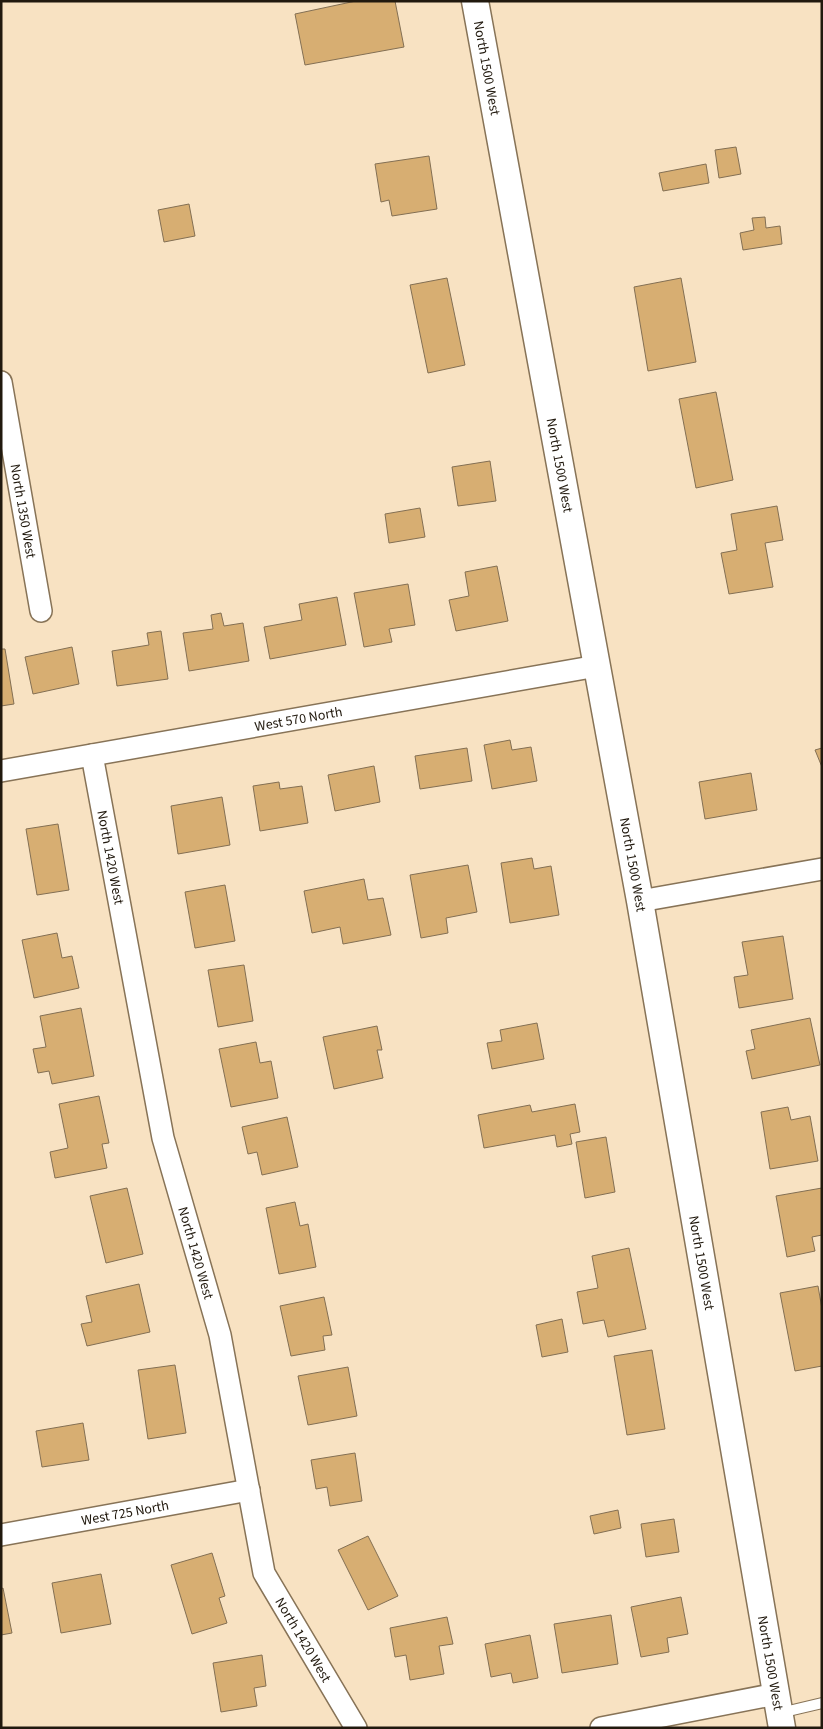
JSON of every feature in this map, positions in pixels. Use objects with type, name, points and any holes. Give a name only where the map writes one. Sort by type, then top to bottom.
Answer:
[{"type":"street","name":"North 1500 West","points":[[475,1],[640,900],[779,1712]]},
{"type":"street","name":"North 1350 West","points":[[1,382],[8,466],[41,611]]},
{"type":"street","name":"West 570 North","points":[[1,771],[598,666]]},
{"type":"street","name":"North 1420 West","points":[[92,755],[163,1138],[220,1334],[264,1573],[356,1728]]},
{"type":"street","points":[[640,900],[822,869]]},
{"type":"street","name":"West 725 North","points":[[1,1535],[249,1490]]},
{"type":"street","points":[[601,1728],[779,1712]]},
{"type":"lane","points":[[779,1712],[822,1703]]},
{"type":"building","points":[[356,1],[395,1],[404,47],[305,65],[295,14]]},
{"type":"building","points":[[736,147],[741,174],[719,178],[715,150]]},
{"type":"building","points":[[429,156],[437,209],[392,216],[389,200],[381,202],[375,164]]},
{"type":"building","points":[[706,164],[709,183],[663,191],[659,173]]},
{"type":"building","points":[[189,204],[195,236],[164,242],[158,210]]},
{"type":"building","points":[[765,217],[766,228],[780,226],[782,244],[743,250],[740,233],[754,230],[752,218]]},
{"type":"building","points":[[447,278],[465,365],[428,373],[410,285]]},
{"type":"building","points":[[681,278],[696,362],[648,371],[634,287]]},
{"type":"building","points":[[716,392],[733,480],[696,488],[679,399]]},
{"type":"building","points":[[490,461],[496,501],[458,506],[452,467]]},
{"type":"building","points":[[777,506],[783,540],[765,543],[773,587],[729,594],[721,553],[737,550],[731,514]]},
{"type":"building","points":[[420,508],[425,537],[389,543],[385,514]]},
{"type":"building","points":[[497,566],[508,621],[456,631],[449,600],[469,596],[465,572]]},
{"type":"building","points":[[408,584],[415,625],[389,629],[392,642],[364,647],[354,593]]},
{"type":"building","points":[[337,597],[346,645],[270,659],[264,627],[302,620],[299,604]]},
{"type":"building","points":[[221,613],[224,626],[243,623],[249,661],[189,671],[183,633],[213,629],[211,615]]},
{"type":"building","points":[[161,631],[168,679],[117,686],[112,651],[149,645],[147,633]]},
{"type":"building","points":[[72,647],[79,684],[33,694],[25,657]]},
{"type":"building","points":[[1,649],[5,649],[14,704],[1,706]]},
{"type":"building","points":[[510,740],[512,750],[531,747],[537,781],[492,789],[484,745]]},
{"type":"building","points":[[467,748],[472,781],[420,789],[415,756]]},
{"type":"building","points":[[822,748],[822,767],[815,750]]},
{"type":"building","points":[[374,766],[380,802],[335,811],[328,775]]},
{"type":"building","points":[[751,773],[757,810],[705,819],[699,782]]},
{"type":"building","points":[[279,782],[280,789],[302,786],[308,823],[260,831],[253,786]]},
{"type":"building","points":[[222,797],[230,845],[178,854],[171,806]]},
{"type":"building","points":[[58,824],[69,890],[37,895],[26,829]]},
{"type":"building","points":[[532,858],[534,869],[551,866],[559,915],[510,923],[501,863]]},
{"type":"building","points":[[468,865],[477,912],[446,918],[448,933],[421,938],[410,875]]},
{"type":"building","points":[[364,879],[368,900],[383,898],[391,935],[343,944],[340,927],[312,933],[304,891]]},
{"type":"building","points":[[225,885],[235,941],[195,948],[185,892]]},
{"type":"building","points":[[57,933],[62,958],[72,956],[79,988],[34,998],[22,940]]},
{"type":"building","points":[[783,936],[793,999],[739,1008],[734,977],[748,975],[742,942]]},
{"type":"building","points":[[244,965],[253,1021],[218,1027],[208,970]]},
{"type":"building","points":[[81,1008],[94,1076],[52,1084],[49,1071],[38,1073],[33,1049],[46,1047],[40,1016]]},
{"type":"building","points":[[810,1018],[820,1065],[752,1079],[746,1051],[755,1049],[751,1030]]},
{"type":"building","points":[[537,1023],[544,1059],[492,1069],[487,1043],[502,1041],[500,1030]]},
{"type":"building","points":[[377,1026],[382,1050],[377,1050],[383,1078],[334,1089],[323,1037]]},
{"type":"building","points":[[256,1042],[260,1063],[271,1061],[278,1098],[231,1107],[219,1049]]},
{"type":"building","points":[[99,1096],[109,1143],[102,1144],[107,1168],[55,1178],[50,1152],[68,1148],[59,1104]]},
{"type":"building","points":[[575,1104],[580,1132],[570,1134],[572,1144],[557,1147],[555,1135],[484,1148],[478,1115],[530,1105],[532,1112]]},
{"type":"building","points":[[788,1107],[791,1120],[810,1116],[818,1161],[770,1169],[761,1112]]},
{"type":"building","points":[[287,1117],[298,1167],[262,1175],[257,1152],[248,1154],[242,1127]]},
{"type":"building","points":[[606,1137],[615,1192],[585,1198],[576,1142]]},
{"type":"building","points":[[127,1188],[143,1254],[106,1263],[90,1196]]},
{"type":"building","points":[[822,1188],[822,1235],[812,1237],[815,1251],[787,1257],[776,1196]]},
{"type":"building","points":[[295,1202],[300,1226],[308,1224],[316,1267],[279,1274],[266,1208]]},
{"type":"building","points":[[629,1248],[646,1329],[608,1337],[604,1320],[583,1324],[577,1292],[598,1288],[592,1256]]},
{"type":"building","points":[[139,1284],[150,1332],[87,1346],[81,1324],[92,1322],[86,1296]]},
{"type":"building","points":[[818,1286],[822,1309],[822,1366],[795,1371],[780,1293]]},
{"type":"building","points":[[324,1297],[332,1335],[323,1336],[325,1350],[291,1356],[280,1306]]},
{"type":"building","points":[[562,1319],[568,1352],[542,1357],[536,1325]]},
{"type":"building","points":[[652,1350],[665,1429],[627,1435],[614,1356]]},
{"type":"building","points":[[175,1365],[186,1433],[148,1439],[138,1370]]},
{"type":"building","points":[[348,1367],[357,1416],[308,1425],[298,1376]]},
{"type":"building","points":[[83,1423],[89,1460],[42,1467],[36,1431]]},
{"type":"building","points":[[355,1453],[362,1501],[330,1506],[327,1487],[316,1489],[311,1460]]},
{"type":"building","points":[[618,1510],[621,1528],[594,1534],[590,1516]]},
{"type":"building","points":[[674,1519],[679,1552],[646,1557],[641,1524]]},
{"type":"building","points":[[368,1536],[398,1596],[368,1610],[338,1550]]},
{"type":"building","points":[[212,1553],[225,1596],[219,1598],[227,1623],[192,1634],[171,1565]]},
{"type":"building","points":[[101,1574],[111,1624],[61,1633],[52,1583]]},
{"type":"building","points":[[3,1588],[12,1633],[1,1635],[1,1589]]},
{"type":"building","points":[[681,1597],[688,1634],[667,1638],[669,1652],[641,1657],[631,1607]]},
{"type":"building","points":[[611,1615],[618,1664],[562,1673],[554,1624]]},
{"type":"building","points":[[447,1617],[453,1644],[439,1646],[444,1674],[410,1680],[406,1655],[395,1657],[390,1628]]},
{"type":"building","points":[[530,1635],[538,1678],[513,1683],[511,1673],[491,1677],[485,1644]]},
{"type":"building","points":[[262,1655],[266,1686],[254,1688],[257,1706],[221,1712],[213,1663]]}]
